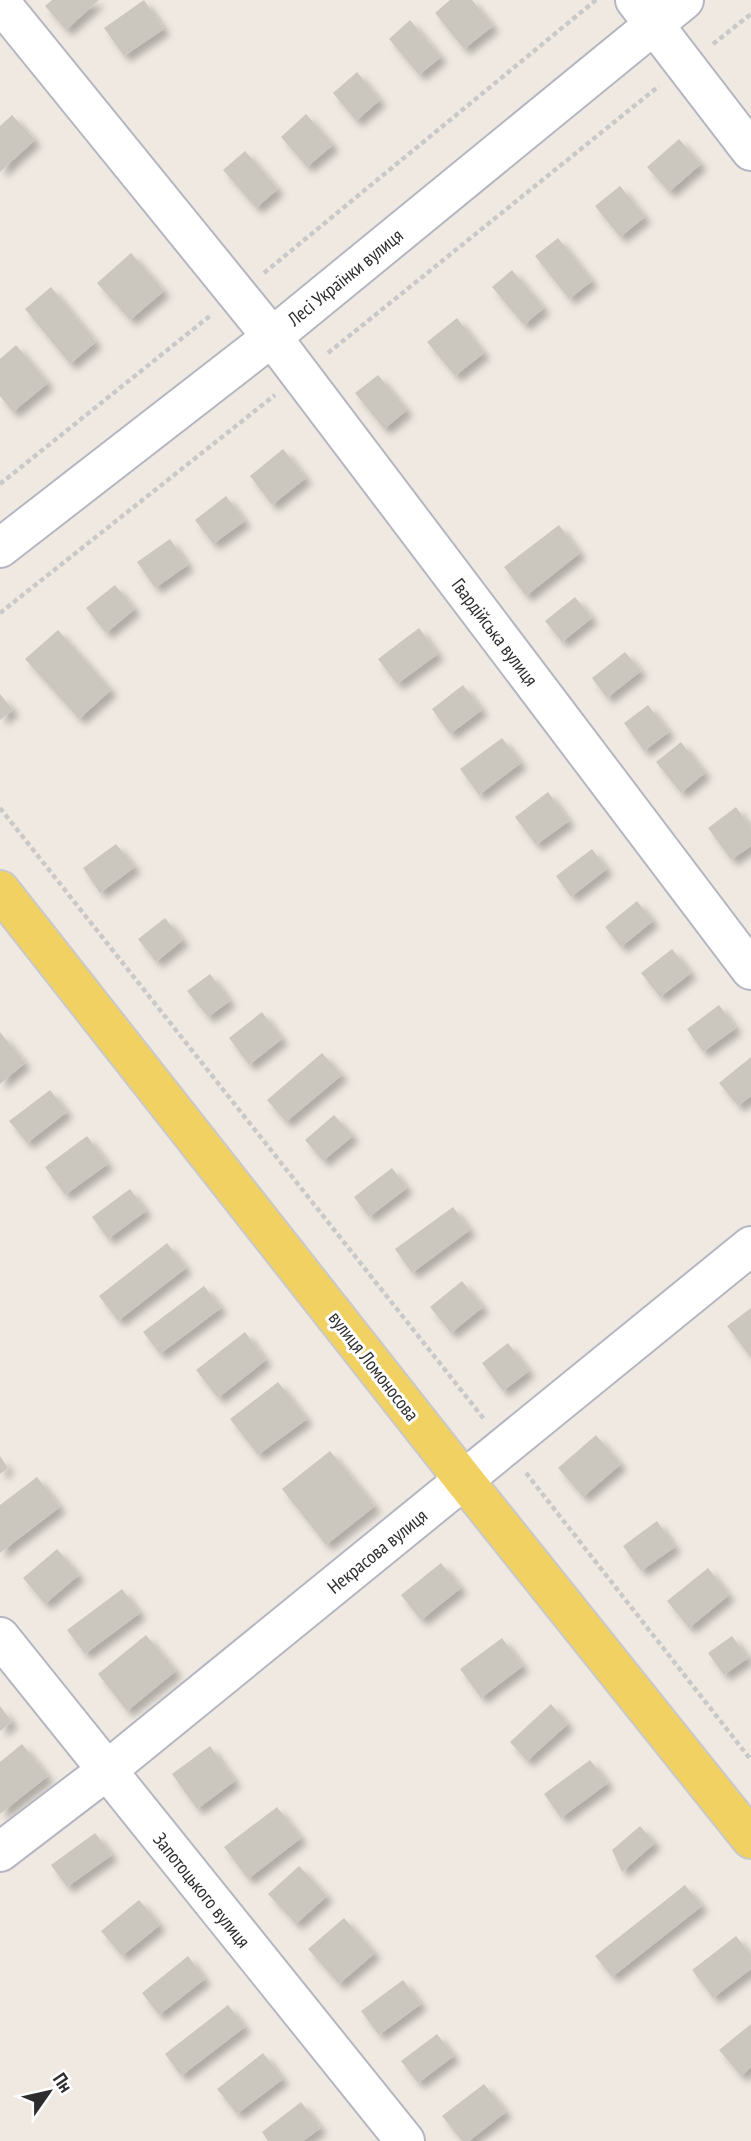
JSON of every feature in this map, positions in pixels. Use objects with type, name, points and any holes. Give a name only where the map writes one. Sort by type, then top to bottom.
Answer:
[{"type":"main road","name":"вулиця Ломоносова","points":[[0,890],[464,1480],[751,1839]]},
{"type":"street","name":"Лесі Українки вулиця","points":[[0,548],[272,337],[644,12],[684,0]]},
{"type":"street","name":"Гвардійська вулиця","points":[[0,2],[272,337],[751,970]]},
{"type":"street","points":[[644,12],[751,151]]},
{"type":"street","name":"Некрасова вулиця","points":[[0,1852],[106,1771],[751,1246]]},
{"type":"street","name":"Запотоцького вулиця","points":[[0,1637],[405,2141]]},
{"type":"path","points":[[0,484],[237,295],[596,0]]},
{"type":"path","points":[[0,613],[751,14]]},
{"type":"path","points":[[0,808],[751,1760]]},
{"type":"building","points":[[52,0],[99,0],[66,30],[45,6]]},
{"type":"building","points":[[144,0],[164,29],[124,56],[104,28]]},
{"type":"building","points":[[450,0],[472,0],[493,26],[464,49],[435,13]]},
{"type":"building","points":[[410,20],[441,57],[419,75],[389,39]]},
{"type":"building","points":[[357,72],[380,100],[356,121],[333,93]]},
{"type":"building","points":[[306,114],[333,145],[307,167],[281,137]]},
{"type":"building","points":[[12,115],[35,140],[0,172],[0,126]]},
{"type":"building","points":[[679,139],[701,164],[669,192],[647,167]]},
{"type":"building","points":[[245,151],[278,189],[256,208],[223,170]]},
{"type":"building","points":[[620,186],[645,217],[620,237],[595,206]]},
{"type":"building","points":[[558,238],[592,281],[569,299],[535,256]]},
{"type":"building","points":[[131,253],[164,291],[130,320],[97,283]]},
{"type":"building","points":[[512,270],[544,308],[524,325],[492,287]]},
{"type":"building","points":[[51,287],[96,342],[70,364],[25,309]]},
{"type":"building","points":[[457,318],[484,353],[455,376],[427,342]]},
{"type":"building","points":[[16,345],[48,383],[13,412],[0,396],[0,359]]},
{"type":"building","points":[[378,375],[407,410],[384,429],[355,393]]},
{"type":"building","points":[[283,449],[306,478],[272,505],[250,476]]},
{"type":"building","points":[[226,496],[245,521],[213,544],[195,520]]},
{"type":"building","points":[[559,525],[580,553],[526,596],[504,567]]},
{"type":"building","points":[[170,539],[188,565],[155,588],[137,562]]},
{"type":"building","points":[[115,585],[135,609],[106,633],[86,608]]},
{"type":"building","points":[[575,597],[592,618],[562,642],[545,621]]},
{"type":"building","points":[[419,628],[438,654],[397,684],[378,659]]},
{"type":"building","points":[[58,630],[111,690],[79,719],[25,659]]},
{"type":"building","points":[[625,652],[641,671],[607,698],[592,678]]},
{"type":"building","points":[[463,685],[482,710],[450,734],[432,709]]},
{"type":"building","points":[[0,694],[13,710],[0,720]]},
{"type":"building","points":[[648,705],[669,732],[644,751],[624,723]]},
{"type":"building","points":[[502,738],[521,763],[479,795],[460,769]]},
{"type":"building","points":[[681,742],[705,773],[681,793],[656,762]]},
{"type":"building","points":[[548,792],[569,821],[536,845],[515,817]]},
{"type":"building","points":[[736,807],[751,828],[751,846],[731,860],[708,828]]},
{"type":"building","points":[[116,844],[135,867],[100,893],[83,868]]},
{"type":"building","points":[[592,849],[607,869],[571,897],[556,876]]},
{"type":"building","points":[[637,901],[653,921],[621,947],[605,927]]},
{"type":"building","points":[[165,918],[183,940],[156,962],[138,939]]},
{"type":"building","points":[[672,949],[691,973],[660,997],[641,973]]},
{"type":"building","points":[[210,974],[230,1001],[208,1017],[187,991]]},
{"type":"building","points":[[719,1005],[736,1028],[703,1052],[687,1029]]},
{"type":"building","points":[[262,1012],[282,1039],[249,1065],[229,1038]]},
{"type":"building","points":[[0,1032],[25,1063],[0,1084]]},
{"type":"building","points":[[322,1053],[342,1075],[286,1122],[267,1100]]},
{"type":"building","points":[[751,1057],[751,1096],[738,1106],[719,1083]]},
{"type":"building","points":[[50,1090],[67,1112],[27,1143],[9,1121]]},
{"type":"building","points":[[334,1115],[353,1136],[323,1161],[305,1140]]},
{"type":"building","points":[[87,1136],[108,1164],[65,1195],[45,1167]]},
{"type":"building","points":[[392,1168],[407,1188],[369,1217],[354,1197]]},
{"type":"building","points":[[130,1189],[146,1211],[108,1239],[92,1217]]},
{"type":"building","points":[[453,1207],[470,1230],[412,1273],[395,1249]]},
{"type":"building","points":[[167,1243],[186,1268],[118,1321],[99,1296]]},
{"type":"building","points":[[462,1281],[483,1307],[451,1333],[430,1307]]},
{"type":"building","points":[[204,1286],[221,1308],[160,1354],[143,1332]]},
{"type":"building","points":[[751,1308],[751,1358],[727,1326]]},
{"type":"building","points":[[245,1332],[266,1360],[218,1398],[196,1370]]},
{"type":"building","points":[[508,1343],[529,1371],[503,1391],[482,1363]]},
{"type":"building","points":[[278,1382],[307,1419],[258,1455],[230,1419]]},
{"type":"building","points":[[596,1435],[621,1464],[583,1497],[558,1468]]},
{"type":"building","points":[[330,1451],[375,1506],[326,1545],[282,1489]]},
{"type":"building","points":[[0,1456],[8,1468],[0,1474]]},
{"type":"building","points":[[37,1477],[60,1507],[0,1553],[0,1505]]},
{"type":"building","points":[[657,1521],[675,1547],[641,1571],[623,1546]]},
{"type":"building","points":[[57,1549],[79,1575],[45,1604],[23,1578]]},
{"type":"building","points":[[441,1563],[461,1588],[421,1620],[401,1595]]},
{"type":"building","points":[[708,1568],[729,1595],[689,1628],[667,1601]]},
{"type":"building","points":[[122,1589],[140,1613],[85,1654],[67,1630]]},
{"type":"building","points":[[146,1635],[176,1671],[127,1711],[98,1674]]},
{"type":"building","points":[[732,1636],[748,1658],[724,1675],[708,1653]]},
{"type":"building","points":[[502,1638],[523,1666],[481,1698],[460,1669]]},
{"type":"building","points":[[551,1704],[568,1724],[527,1761],[510,1742]]},
{"type":"building","points":[[0,1706],[12,1722],[0,1731]]},
{"type":"building","points":[[22,1744],[48,1776],[0,1814],[0,1762]]},
{"type":"building","points":[[210,1746],[235,1781],[197,1809],[172,1774]]},
{"type":"building","points":[[590,1760],[608,1783],[561,1818],[544,1794]]},
{"type":"building","points":[[277,1807],[301,1838],[248,1879],[224,1847]]},
{"type":"building","points":[[640,1826],[655,1843],[622,1872],[612,1850]]},
{"type":"building","points":[[95,1833],[112,1855],[67,1887],[51,1865]]},
{"type":"building","points":[[299,1866],[327,1896],[296,1924],[268,1894]]},
{"type":"building","points":[[685,1885],[702,1906],[612,1977],[595,1956]]},
{"type":"building","points":[[139,1900],[160,1925],[122,1956],[101,1931]]},
{"type":"building","points":[[344,1918],[375,1953],[339,1984],[308,1949]]},
{"type":"building","points":[[736,1936],[751,1955],[751,1969],[713,1998],[692,1970]]},
{"type":"building","points":[[188,1956],[205,1979],[159,2015],[142,1993]]},
{"type":"building","points":[[403,1980],[421,2004],[379,2035],[361,2011]]},
{"type":"building","points":[[228,2005],[245,2027],[181,2076],[165,2054]]},
{"type":"building","points":[[751,2024],[751,2067],[741,2076],[719,2050]]},
{"type":"building","points":[[437,2034],[454,2056],[418,2083],[401,2061]]},
{"type":"building","points":[[263,2053],[283,2079],[237,2114],[217,2089]]},
{"type":"building","points":[[484,2084],[506,2112],[469,2141],[462,2141],[442,2116]]},
{"type":"building","points":[[301,2102],[321,2128],[303,2141],[268,2141],[262,2132]]}]
